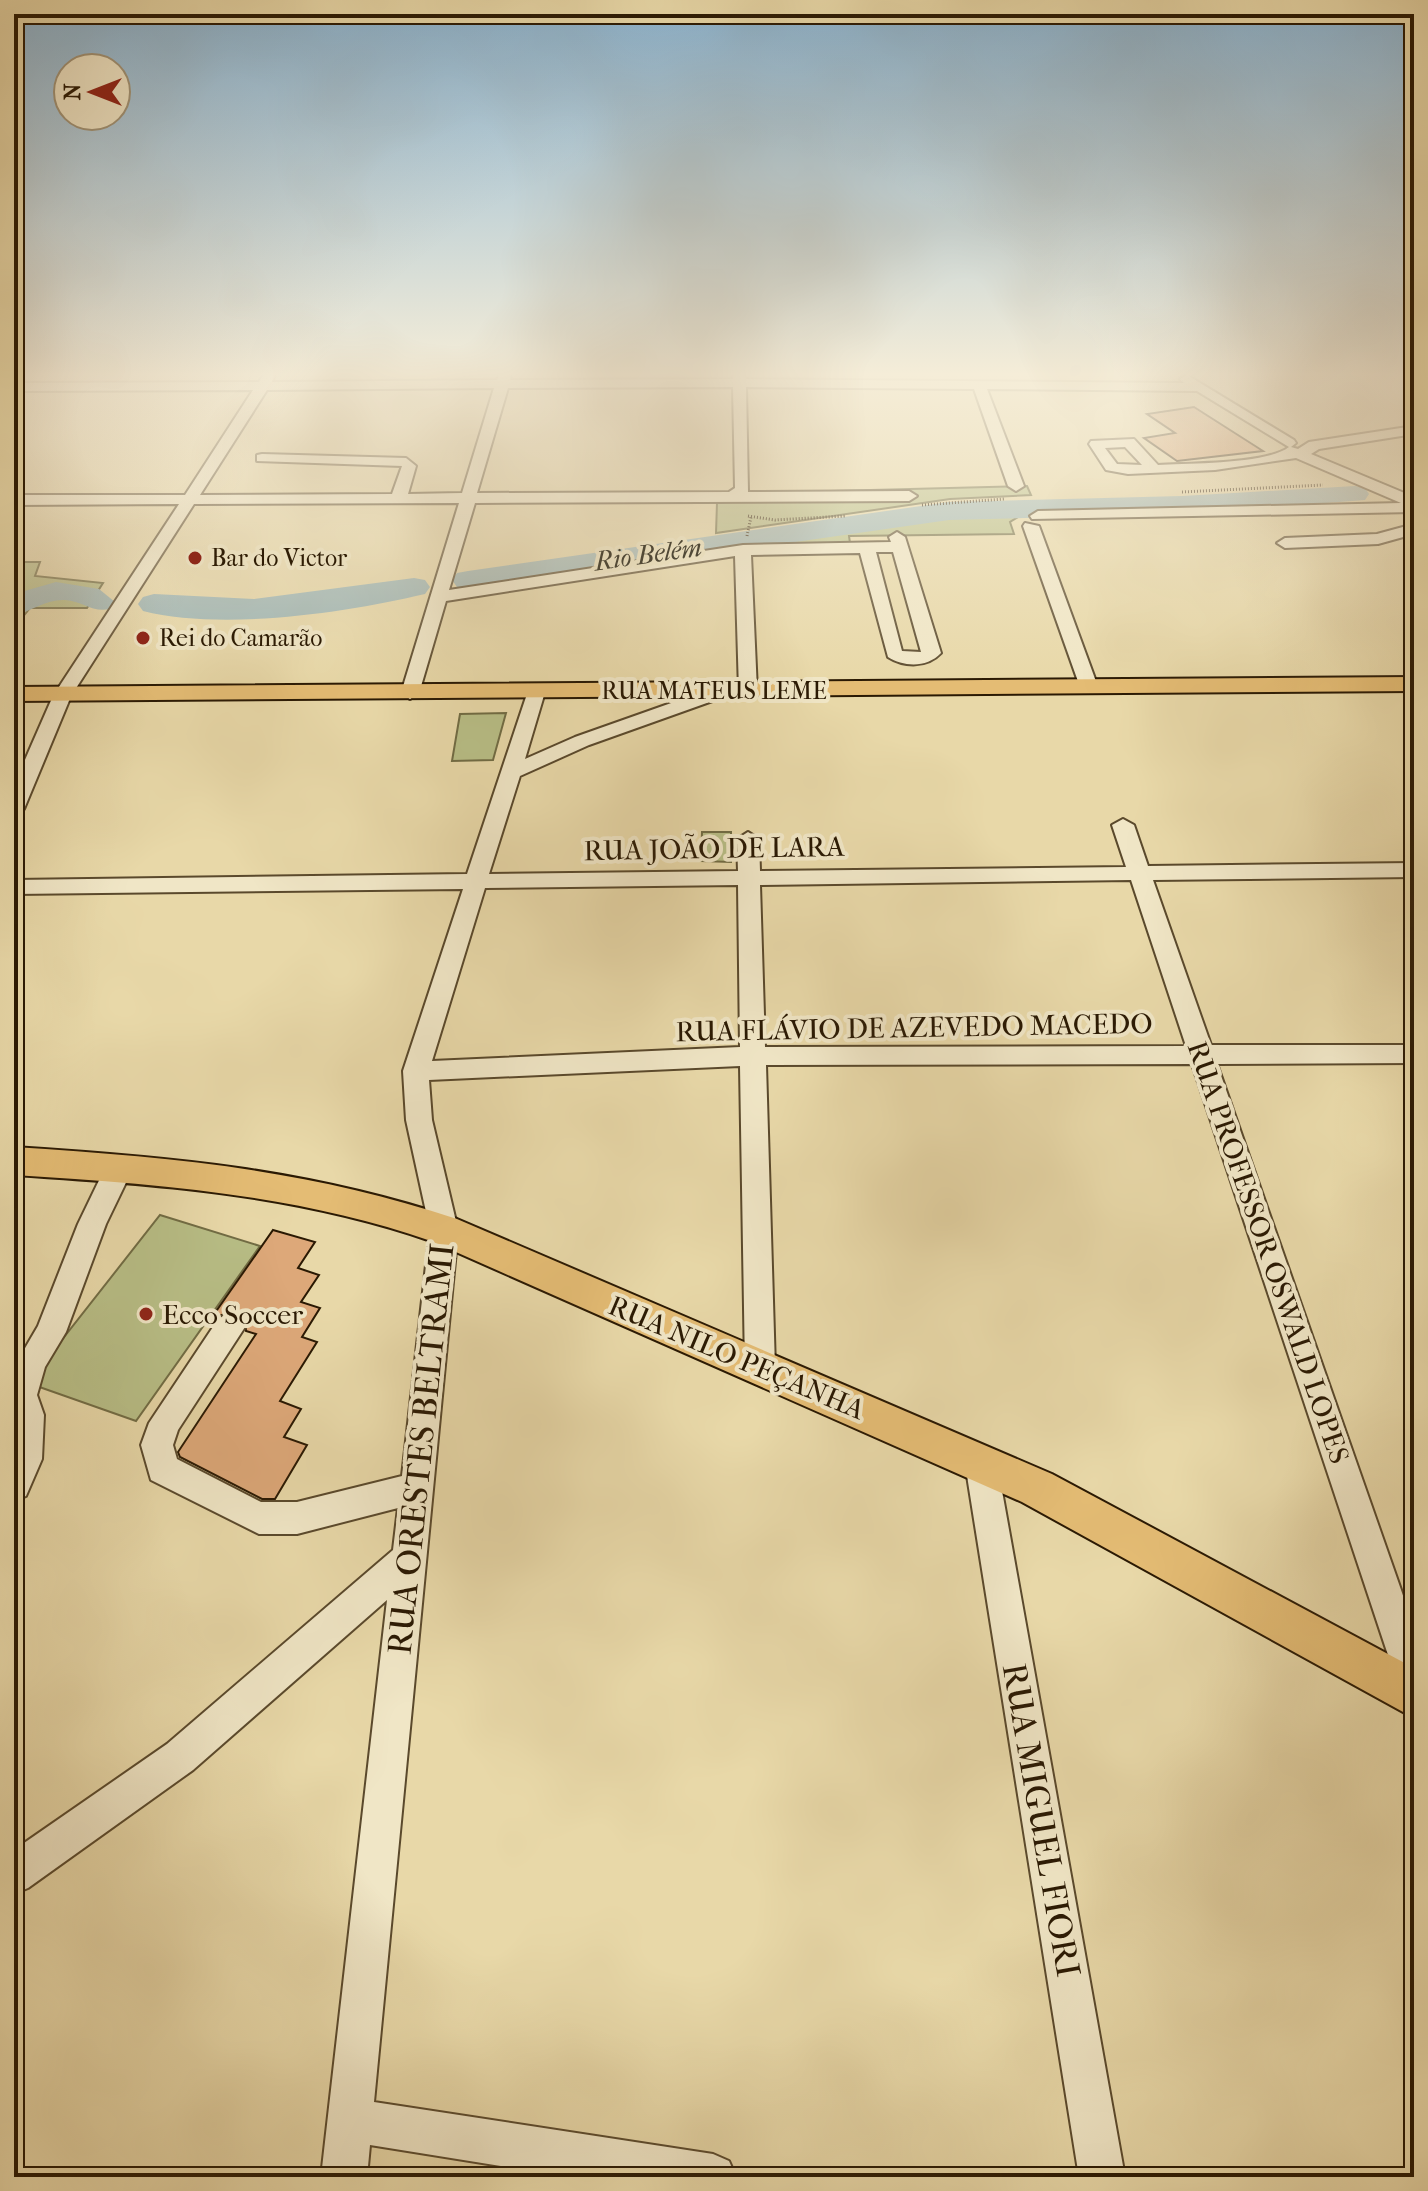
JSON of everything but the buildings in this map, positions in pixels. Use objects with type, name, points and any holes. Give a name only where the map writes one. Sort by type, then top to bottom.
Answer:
[{"type":"main road","name":"RUA MATEUS LEME","points":[[14,694],[1414,684]]},
{"type":"main road","name":"RUA NILO PEÇANHA","points":[[14,1161],[119,1168],[309,1190],[365,1202],[444,1230],[981,1463],[1074,1507],[1414,1694]]},
{"type":"street","points":[[14,809],[62,696],[202,477]]},
{"type":"street","points":[[399,497],[405,477]]},
{"type":"street","points":[[410,693],[474,477]]},
{"type":"street","points":[[734,496],[743,489],[743,477]]},
{"type":"street","points":[[1013,477],[1016,486]]},
{"type":"street","points":[[1355,477],[1389,495],[1414,503]]},
{"type":"street","points":[[1364,477],[1414,503]]},
{"type":"street","points":[[1386,487],[1414,485]]},
{"type":"street","points":[[14,500],[909,496]]},
{"type":"street","points":[[1089,687],[1034,521],[1414,503]]},
{"type":"street","points":[[1285,543],[1378,539],[1414,529]]},
{"type":"street","points":[[439,597],[745,543],[867,549],[899,542],[932,653],[918,659],[894,653],[867,549]]},
{"type":"street","points":[[511,772],[582,741],[737,690],[745,543]]},
{"type":"street","name":"RUA ORESTES BELTRAMI","points":[[344,2177],[444,1230],[419,1120],[416,1071],[536,692]]},
{"type":"street","name":"RUA PROFESSOR OSWALD LOPES","points":[[1123,825],[1414,1679]]},
{"type":"street","points":[[748,839],[760,1368]]},
{"type":"street","name":"RUA JOÃO DE LARA","points":[[14,887],[1414,870]]},
{"type":"street","name":"RUA FLÁVIO DE AZEVEDO MACEDO","points":[[416,1071],[753,1056],[1414,1054]]},
{"type":"street","points":[[14,1485],[26,1459],[28,1415],[21,1395],[31,1362],[51,1332],[92,1224],[119,1168]]},
{"type":"street","points":[[230,1327],[165,1423],[157,1445],[163,1469],[259,1518],[297,1518],[417,1488]]},
{"type":"street","name":"RUA MIGUEL FIORI","points":[[981,1463],[1102,2177]]},
{"type":"street","points":[[14,1874],[180,1757],[409,1559]]},
{"type":"street","points":[[350,2120],[713,2177]]},
{"type":"path","points":[[745,543],[751,517]]},
{"type":"green space","points":[[1027,486],[1031,495],[950,499],[716,533],[717,503],[747,501],[750,493]]},
{"type":"green space","points":[[1031,509],[1010,522],[1014,534],[849,536],[850,543],[734,546],[926,519]]},
{"type":"green space","points":[[14,562],[40,562],[35,576],[103,583],[87,608],[30,608],[14,628]]},
{"type":"green space","points":[[506,713],[493,760],[452,761],[460,714]]},
{"type":"green space","points":[[702,832],[731,832],[731,862],[701,861]]},
{"type":"green space","name":"Ecco Soccer","points":[[160,1215],[260,1246],[136,1421],[28,1383]]},
{"type":"waterway","name":"Rio Belém","points":[[468,580],[949,511],[1182,505],[1355,494]]},
{"type":"waterway","name":"Rio Belém","points":[[154,604],[222,610],[254,609],[414,587]]},
{"type":"waterway","name":"Rio Belém","points":[[14,606],[56,591],[77,592],[99,602]]},
{"type":"place","name":"Bar do Victor","points":[[195,558]]},
{"type":"place","name":"Rei do Camarão","points":[[143,638]]},
{"type":"place","name":"Ecco Soccer","points":[[146,1314]]}]
